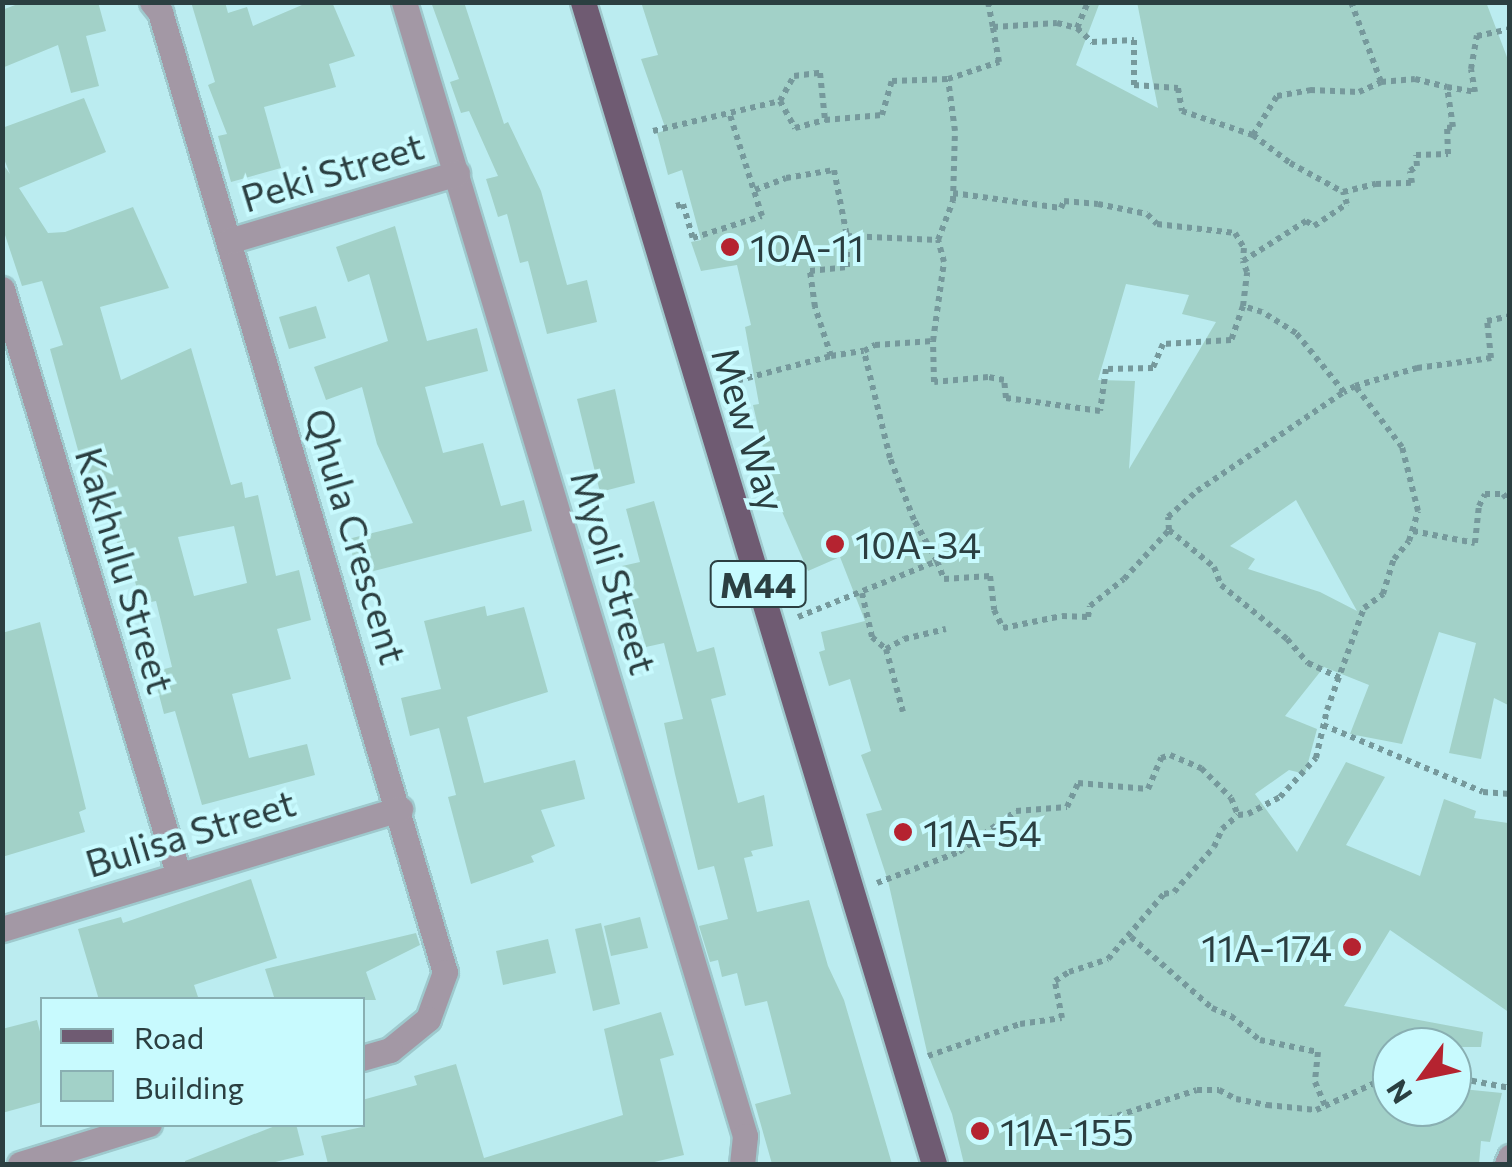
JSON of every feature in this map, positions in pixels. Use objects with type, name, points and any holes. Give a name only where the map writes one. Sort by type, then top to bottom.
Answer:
[{"type":"main road","name":"Mew Way","points":[[583,2],[934,1164]]},
{"type":"street","name":"Qhula Crescent","points":[[152,2],[160,12],[229,240],[400,809],[444,972],[428,1019],[390,1050],[365,1057]]},
{"type":"street","name":"Myoli Street","points":[[404,2],[744,1136],[742,1164]]},
{"type":"street","name":"Peki Street","points":[[229,240],[457,173]]},
{"type":"street","name":"Kakhulu Street","points":[[2,290],[178,873]]},
{"type":"street","name":"Bulisa Street","points":[[2,929],[400,809]]},
{"type":"street","points":[[26,1164],[140,1127]]},
{"type":"street","points":[[1507,1164],[1510,1157]]},
{"type":"path","points":[[780,100],[795,128],[825,120],[882,115],[892,81],[948,79],[999,62],[988,2]]},
{"type":"path","points":[[1076,28],[1088,2]]},
{"type":"path","points":[[1351,2],[1380,82]]},
{"type":"path","points":[[993,27],[1057,23],[1076,28],[1092,42],[1134,40],[1134,85],[1178,88],[1182,111],[1253,135],[1343,192],[1346,204],[1314,226],[1306,221],[1243,261]]},
{"type":"path","points":[[1253,135],[1277,96],[1310,90],[1359,92],[1380,82],[1415,79],[1475,92],[1471,70],[1477,36],[1510,28]]},
{"type":"path","points":[[623,139],[780,100],[794,76],[820,73],[825,120]]},
{"type":"path","points":[[948,79],[955,131],[952,193],[938,240],[944,262],[933,341],[934,382],[988,377],[1004,380],[1006,398],[1100,411],[1106,369],[1153,368],[1163,344],[1231,340],[1243,306],[1246,272],[1244,248],[1235,233],[1157,224],[1147,214],[1098,204],[1064,200],[1062,208],[952,193]]},
{"type":"path","points":[[1343,192],[1376,184],[1412,182],[1410,171],[1417,166],[1416,156],[1448,154],[1447,128],[1453,127],[1447,87]]},
{"type":"path","points":[[646,216],[683,204],[693,238],[762,216],[729,112]]},
{"type":"path","points":[[755,190],[786,178],[834,170],[846,236],[847,267],[810,272],[831,356]]},
{"type":"path","points":[[846,236],[938,240]]},
{"type":"path","points":[[1243,306],[1262,312],[1296,334],[1344,392]]},
{"type":"path","points":[[1340,678],[1308,664],[1287,639],[1221,585],[1214,566],[1170,530],[1168,517],[1196,491],[1355,386],[1417,368],[1491,358],[1487,321],[1510,316]]},
{"type":"path","points":[[698,390],[864,351],[875,345],[933,341]]},
{"type":"path","points":[[864,351],[890,458],[914,520],[944,580],[990,576],[994,610],[1003,628],[1062,616],[1088,617],[1090,606],[1124,579],[1170,530]]},
{"type":"path","points":[[904,1064],[1020,1024],[1062,1018],[1055,981],[1068,972],[1108,960],[1164,894],[1174,892],[1238,815],[1248,814],[1280,797],[1316,758],[1323,725],[1364,608],[1383,594],[1394,559],[1413,532],[1415,489],[1402,447],[1355,386]]},
{"type":"path","points":[[1413,532],[1475,543],[1485,494],[1503,494],[1510,502]]},
{"type":"path","points":[[770,627],[937,561]]},
{"type":"path","points":[[862,593],[872,637],[886,650],[903,712]]},
{"type":"path","points":[[886,650],[904,639],[946,629]]},
{"type":"path","points":[[1323,725],[1483,792],[1510,794]]},
{"type":"path","points":[[852,892],[958,852],[1016,810],[1067,807],[1078,782],[1148,789],[1162,758],[1170,756],[1201,768],[1230,798],[1238,815]]},
{"type":"path","points":[[1131,937],[1212,1008],[1231,1016],[1260,1040],[1318,1052],[1315,1082],[1324,1106]]},
{"type":"path","points":[[1472,1081],[1510,1088]]},
{"type":"path","points":[[1070,1131],[1197,1090],[1218,1090],[1236,1099],[1316,1110],[1372,1084]]},
{"type":"building","points":[[23,2],[98,2],[106,31],[86,36],[99,86],[71,93],[58,45],[2,68],[2,10]]},
{"type":"building","points":[[191,2],[225,2],[228,13],[247,7],[253,26],[309,2],[332,2],[355,56],[329,64],[336,87],[264,107],[281,168],[231,182],[218,136],[227,134],[208,85],[215,82]]},
{"type":"building","points":[[431,2],[464,2],[504,124],[508,122],[541,191],[567,285],[587,280],[597,322],[547,334],[528,261],[520,263],[507,214],[498,217],[486,179],[498,176],[469,111],[461,113],[450,82],[459,79]]},
{"type":"building","points":[[641,2],[1100,2],[1076,65],[1158,108],[1137,2],[1486,2],[1510,65],[1510,706],[1494,698],[1481,759],[1449,753],[1476,643],[1439,632],[1402,744],[1350,734],[1369,685],[1324,667],[1285,716],[1317,729],[1305,774],[1289,770],[1255,794],[1297,852],[1346,762],[1385,777],[1346,845],[1420,876],[1444,799],[1476,811],[1474,818],[1508,823],[1510,1013],[1390,930],[1344,1006],[1456,1027],[1372,1027],[1372,1127],[1472,1127],[1472,1090],[1502,1093],[1490,1142],[1481,1141],[1479,1164],[964,1164],[952,1114],[927,1052],[888,881],[866,814],[882,810],[861,755],[871,751],[850,679],[829,686],[819,652],[825,650],[821,632],[865,621],[840,557],[808,571],[773,491],[753,405],[759,404],[745,327],[751,325],[737,265],[701,271],[691,242],[701,240],[682,170],[668,175],[657,133],[666,130],[641,59],[658,55]],"holes":[[[1126,284],[1189,295],[1182,314],[1216,322],[1129,469],[1135,381],[1098,380]],[[1296,500],[1357,611],[1320,592],[1248,569],[1255,559],[1230,546]]]},
{"type":"building","points":[[84,98],[106,152],[19,188],[48,233],[65,232],[133,207],[169,288],[100,307],[121,380],[191,348],[231,485],[242,482],[245,498],[258,495],[276,576],[299,570],[311,620],[277,629],[291,679],[232,694],[249,758],[307,744],[315,775],[202,805],[175,711],[164,714],[153,672],[172,667],[156,601],[141,604],[129,559],[122,561],[103,486],[89,490],[50,349],[63,345],[42,281],[22,286],[2,226],[2,163],[10,174],[2,154],[2,128]],"holes":[[[234,526],[247,583],[194,596],[178,537]]]},
{"type":"building","points":[[395,226],[427,341],[477,328],[488,371],[425,387],[443,453],[483,443],[501,506],[524,500],[532,531],[358,575],[348,539],[413,523],[377,444],[362,387],[326,400],[314,367],[388,341],[369,274],[348,282],[336,247]]},
{"type":"building","points":[[316,306],[326,338],[289,349],[279,317]]},
{"type":"building","points":[[615,389],[635,483],[600,492],[577,399]]},
{"type":"building","points":[[654,501],[697,652],[714,647],[726,695],[711,699],[738,803],[764,795],[773,846],[751,851],[753,856],[744,858],[757,912],[809,900],[828,966],[844,1000],[892,1164],[772,1164],[755,1104],[791,1094],[767,1001],[745,1006],[737,973],[722,977],[718,960],[710,962],[699,926],[728,919],[714,866],[698,870],[675,774],[664,723],[683,719],[664,643],[646,647],[622,566],[640,562],[626,509]]},
{"type":"building","points":[[485,606],[487,616],[524,607],[548,692],[467,717],[484,783],[575,760],[585,799],[541,810],[555,846],[531,856],[534,862],[471,884],[448,797],[456,795],[439,728],[410,736],[401,698],[441,689],[424,621]]},
{"type":"building","points":[[40,622],[86,809],[79,812],[85,832],[2,857],[2,633]]},
{"type":"building","points":[[251,879],[277,958],[194,985],[198,997],[98,997],[78,929],[121,917],[123,923]]},
{"type":"building","points":[[640,917],[648,948],[611,956],[604,926]]},
{"type":"building","points":[[601,923],[620,1004],[593,1011],[575,929]]},
{"type":"building","points":[[416,933],[420,945],[366,972],[376,1000],[274,997],[265,969]]},
{"type":"building","points":[[548,939],[556,973],[503,985],[496,951]]},
{"type":"building","points":[[661,1012],[674,1055],[660,1059],[684,1155],[646,1164],[328,1164],[321,1136],[365,1127],[365,1099],[417,1085],[414,1076],[456,1064],[484,1158],[623,1115],[604,1029]]},
{"type":"building","points":[[37,1020],[40,1103],[2,1113],[2,1029]]},
{"type":"building","points":[[1472,1030],[1483,1032],[1481,1047],[1472,1047]]},
{"type":"building","points":[[272,1127],[297,1127],[304,1155],[267,1164],[185,1161]]},
{"type":"place","name":"10A-11","points":[[730,247]]},
{"type":"place","name":"10A-34","points":[[835,544]]},
{"type":"place","name":"11A-54","points":[[903,832]]},
{"type":"place","name":"11A-174","points":[[1352,947]]},
{"type":"place","name":"11A-155","points":[[980,1131]]}]
